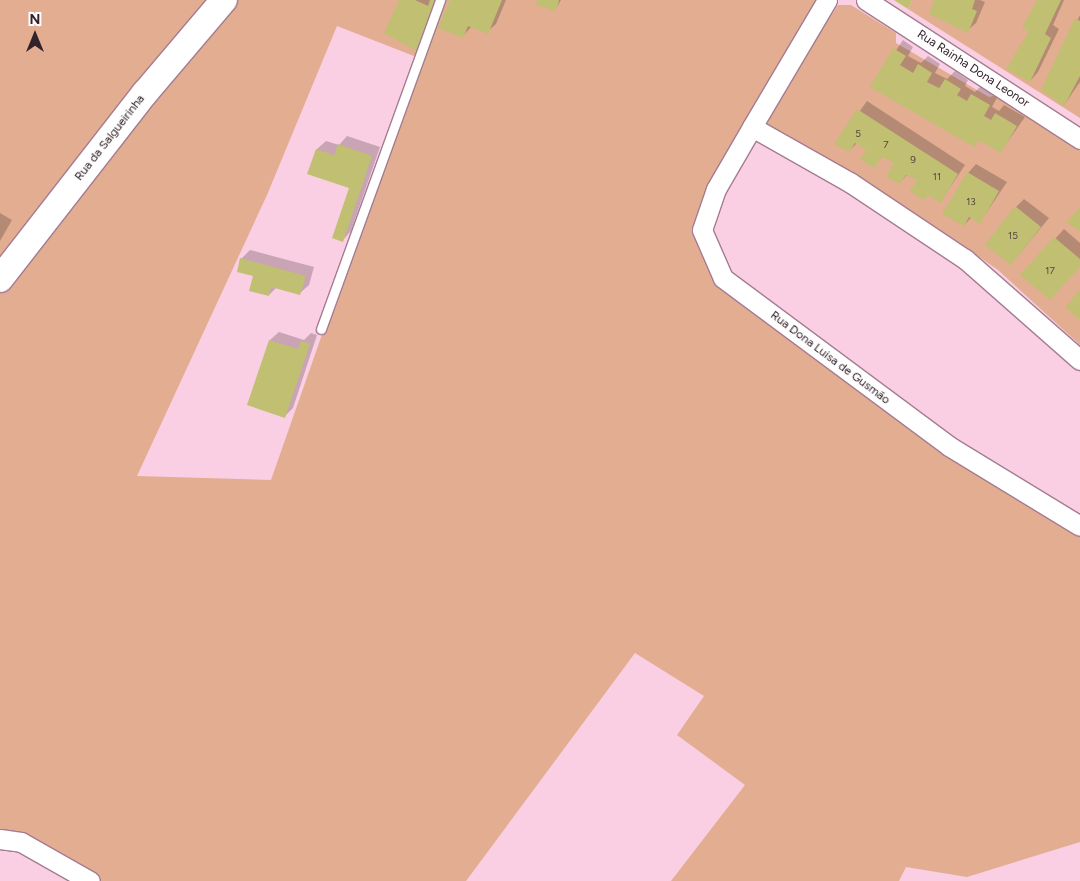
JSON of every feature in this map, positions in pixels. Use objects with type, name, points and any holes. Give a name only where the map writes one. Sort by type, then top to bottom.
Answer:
[{"type":"street","name":"Rua da Salgueirinha","points":[[0,279],[146,93],[224,0]]},
{"type":"street","name":"Rua Dona Luisa de Gusmão","points":[[827,0],[716,189],[702,230],[722,278],[949,446],[1080,526]]},
{"type":"street","name":"Rua Rainha Dona Leonor","points":[[866,0],[1080,139]]},
{"type":"street","points":[[752,127],[851,183],[965,259],[1080,360]]},
{"type":"street","points":[[0,839],[20,842],[90,881]]},
{"type":"lane","points":[[322,330],[440,0]]},
{"type":"shaded area","points":[[0,0],[819,0],[702,230],[723,278],[1080,526],[1080,842],[967,877],[906,867],[899,881],[671,881],[745,785],[677,735],[704,696],[635,653],[466,881],[90,881],[0,839]],"holes":[[[337,26],[419,58],[271,480],[137,476],[267,195]]]},
{"type":"shaded area","points":[[912,0],[1080,0],[1080,118],[908,9]]},
{"type":"shaded area","points":[[838,5],[851,5],[896,33],[896,43],[989,97],[997,95],[1080,149],[1080,345],[998,270],[936,227],[758,126]]},
{"type":"building","points":[[399,0],[415,0],[428,6],[430,0],[436,0],[417,51],[384,33]]},
{"type":"building","points":[[450,0],[502,0],[488,34],[468,26],[463,38],[438,28]]},
{"type":"building","points":[[537,0],[559,0],[556,11],[536,5]]},
{"type":"building","points":[[894,0],[912,0],[908,9]]},
{"type":"building","points":[[934,0],[975,0],[972,9],[977,11],[968,33],[929,14]]},
{"type":"building","points":[[1037,0],[1061,0],[1045,34],[1051,38],[1030,82],[1006,69],[1029,31],[1022,28]]},
{"type":"building","points":[[1075,18],[1080,21],[1080,76],[1064,106],[1041,90]]},
{"type":"building","points":[[893,48],[906,56],[900,65],[913,73],[918,64],[932,73],[927,82],[939,88],[936,93],[945,79],[961,89],[957,95],[967,101],[971,94],[990,105],[984,116],[991,120],[995,113],[1017,126],[1001,153],[979,140],[974,147],[870,87]]},
{"type":"building","points":[[857,109],[958,174],[941,203],[928,195],[924,200],[910,191],[917,180],[906,175],[899,184],[886,176],[894,163],[882,157],[874,168],[860,159],[866,150],[855,143],[849,152],[834,144]]},
{"type":"building","points":[[338,144],[372,156],[343,242],[332,238],[349,188],[307,174],[316,149],[334,155]]},
{"type":"building","points":[[967,172],[999,191],[980,224],[969,217],[964,226],[942,214]]},
{"type":"building","points":[[1015,206],[1041,227],[1011,265],[985,245]]},
{"type":"building","points":[[1080,207],[1080,232],[1067,222]]},
{"type":"building","points":[[1054,237],[1080,259],[1080,267],[1050,300],[1020,275]]},
{"type":"building","points":[[240,258],[306,276],[300,295],[271,287],[269,296],[249,291],[253,276],[237,272]]},
{"type":"building","points":[[1080,290],[1080,320],[1065,307]]},
{"type":"building","points":[[269,340],[298,349],[301,341],[310,344],[285,418],[247,405]]}]
